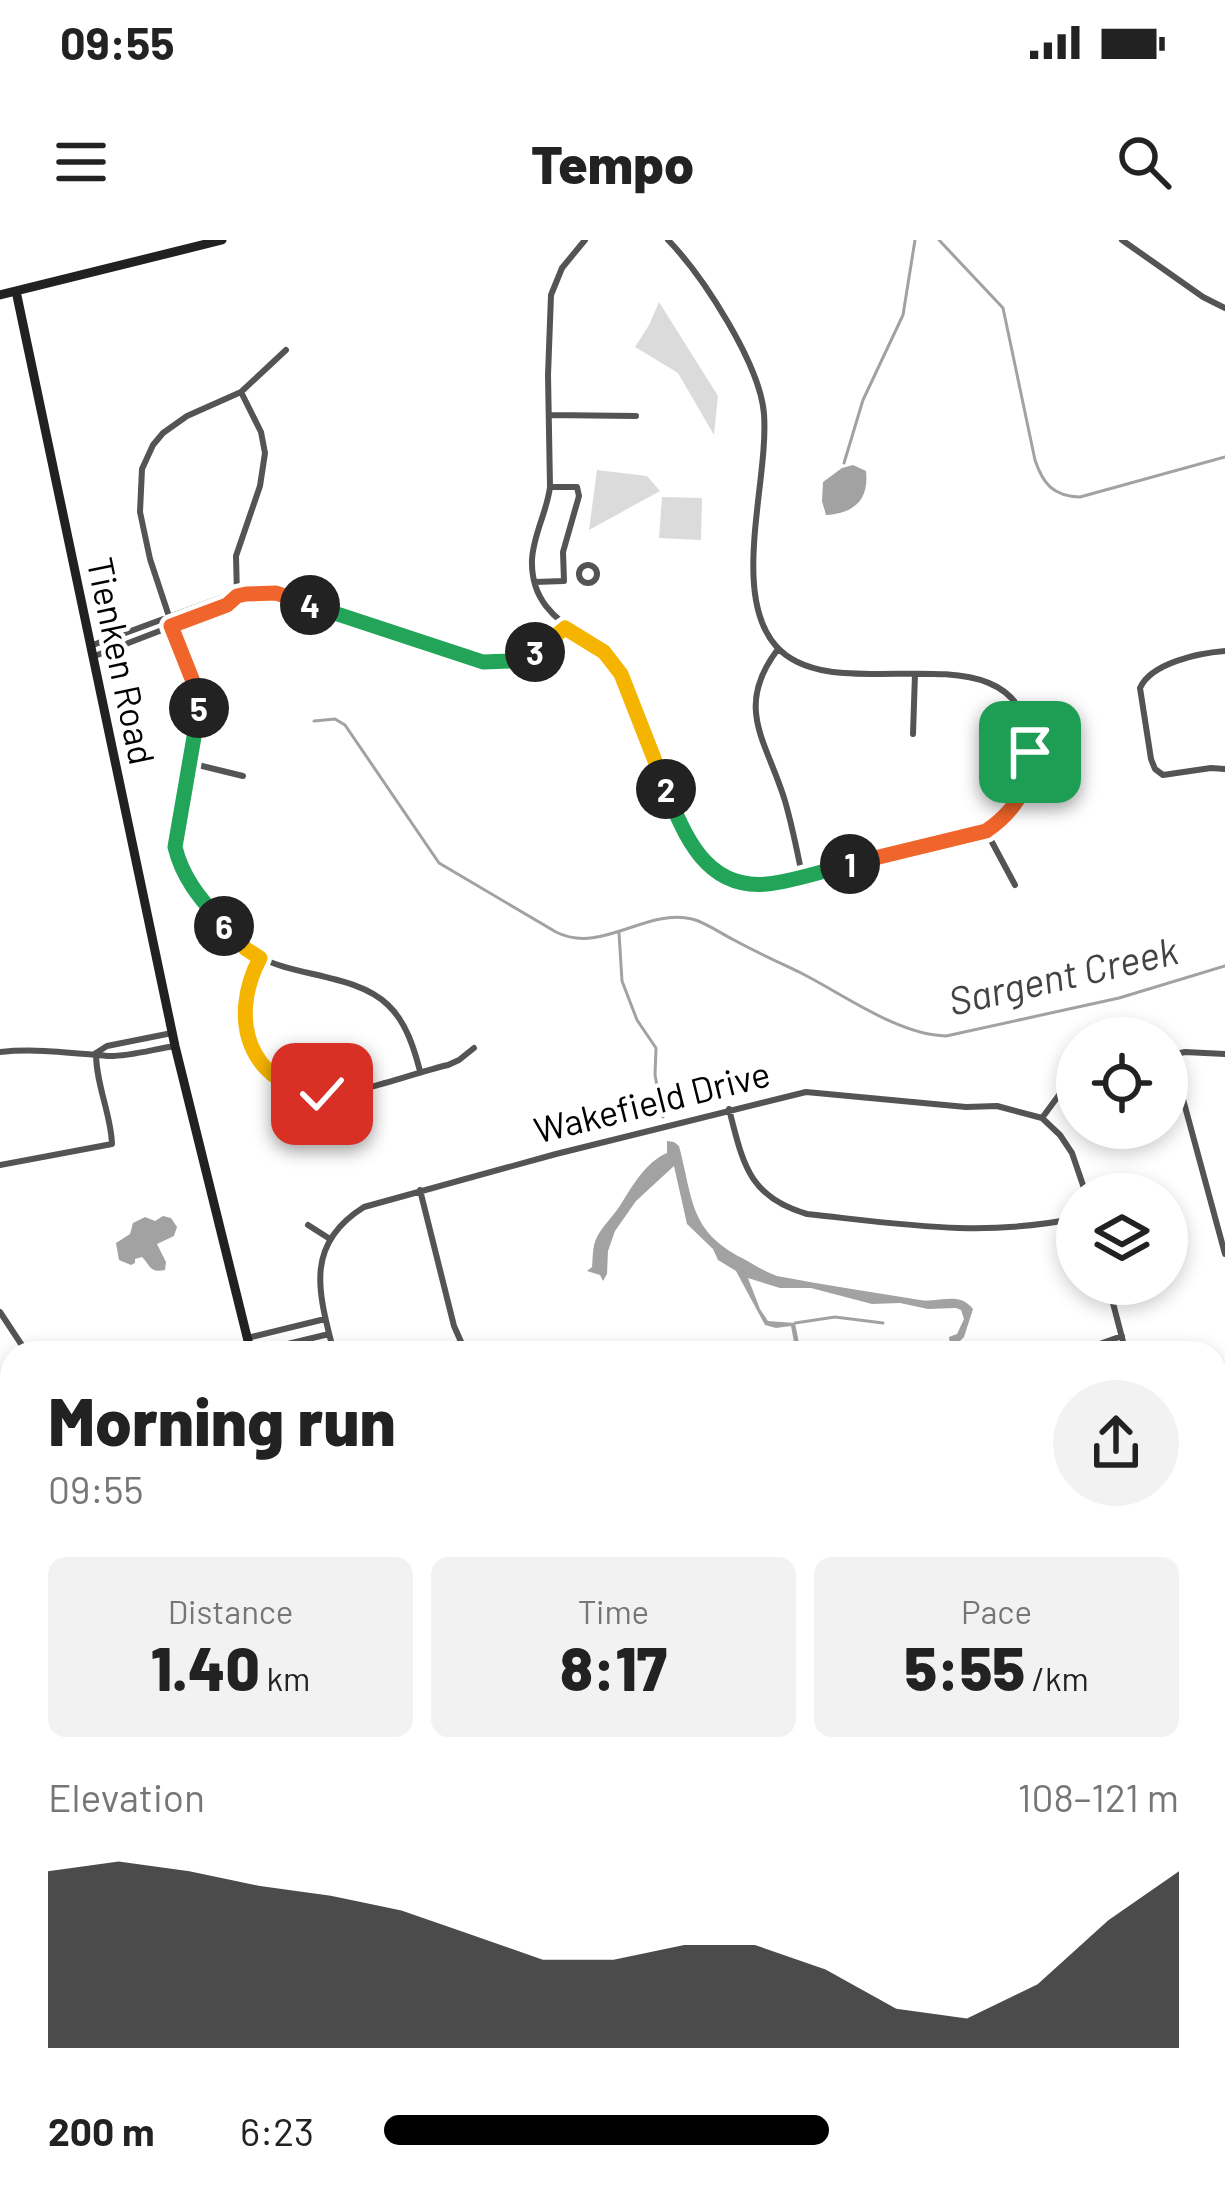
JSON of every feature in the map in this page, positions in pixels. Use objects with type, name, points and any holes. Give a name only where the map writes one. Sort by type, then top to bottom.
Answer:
[{"type":"street","points":[[0,296],[222,240]]},
{"type":"street","points":[[585,240],[562,268],[551,295],[550,487],[532,556],[535,582],[547,609],[565,628],[604,652],[621,674],[684,834],[701,858],[724,876],[766,884],[986,831],[1011,811],[1029,777],[1029,733],[1008,694],[995,685],[944,675],[818,670],[778,650],[755,611],[764,416],[758,385],[706,287],[668,240]]},
{"type":"street","points":[[1122,240],[1225,308]]},
{"type":"street","name":"Tienken Road","points":[[16,291],[173,1040],[248,1341]]},
{"type":"street","points":[[286,350],[241,392],[187,416],[163,433],[142,469],[140,512],[150,559],[199,707],[175,839],[179,864],[190,886],[260,958],[346,984],[388,1005],[407,1031],[420,1071]]},
{"type":"street","points":[[237,596],[236,556],[265,460],[261,432],[241,392]]},
{"type":"street","points":[[549,415],[636,416]]},
{"type":"street","points":[[550,487],[577,487],[580,496],[563,552],[563,581]]},
{"type":"street","points":[[535,582],[582,580]]},
{"type":"street","points":[[91,651],[227,605],[237,596],[276,593],[483,662],[511,661],[533,653],[565,628]]},
{"type":"street","points":[[778,650],[760,676],[755,706],[802,875]]},
{"type":"street","points":[[1225,651],[1147,676],[1140,700],[1151,758],[1163,775],[1225,769]]},
{"type":"street","points":[[913,734],[915,674]]},
{"type":"street","points":[[190,764],[243,776]]},
{"type":"street","points":[[986,831],[1015,885]]},
{"type":"street","points":[[260,958],[244,1004],[247,1033],[258,1059],[282,1081],[311,1093],[336,1094],[459,1060],[474,1048]]},
{"type":"street","points":[[0,1052],[96,1053],[107,1046],[173,1040]]},
{"type":"street","points":[[1188,1052],[1225,1054]]},
{"type":"street","points":[[0,1165],[112,1144],[96,1053]]},
{"type":"street","name":"Wakefield Drive","points":[[330,1239],[364,1207],[806,1092],[997,1106],[1042,1118]]},
{"type":"street","points":[[1056,1099],[1042,1118],[1060,1135],[1079,1173]]},
{"type":"street","points":[[729,1109],[746,1171],[786,1208],[956,1230],[1056,1221]]},
{"type":"street","points":[[1188,1123],[1225,1254]]},
{"type":"street","points":[[420,1190],[461,1341]]},
{"type":"street","points":[[308,1225],[330,1239],[320,1266],[320,1292],[331,1341]]},
{"type":"street","points":[[1114,1305],[1123,1341]]},
{"type":"street","points":[[0,1312],[19,1341]]},
{"type":"street","points":[[247,1338],[326,1319]]},
{"type":"street","points":[[300,1341],[329,1334]]},
{"type":"street","points":[[1108,1341],[1122,1336]]},
{"type":"shaded area","points":[[659,302],[718,396],[714,435],[678,373],[635,347]]},
{"type":"shaded area","points":[[853,465],[866,471],[862,497],[852,508],[826,515],[823,482]]},
{"type":"shaded area","points":[[597,470],[647,476],[660,491],[589,530]]},
{"type":"shaded area","points":[[662,497],[702,498],[701,540],[659,538]]},
{"type":"shaded area","points":[[667,1141],[679,1146],[696,1211],[725,1248],[777,1276],[920,1300],[962,1300],[973,1309],[964,1337],[950,1341],[964,1319],[956,1308],[872,1304],[748,1278],[768,1321],[795,1323],[799,1341],[794,1341],[791,1326],[765,1325],[736,1271],[718,1260],[687,1224],[674,1166],[636,1201],[615,1231],[603,1281],[587,1271],[599,1233],[641,1175],[667,1153]]},
{"type":"shaded area","points":[[163,1216],[177,1227],[174,1236],[157,1244],[165,1270],[153,1270],[142,1257],[131,1265],[119,1260],[116,1243],[130,1234],[133,1223]]},
{"type":"waterway","points":[[844,463],[863,400],[903,315],[915,240]]},
{"type":"waterway","points":[[939,240],[1003,308],[1035,460],[1050,487],[1080,497],[1225,457]]},
{"type":"waterway","name":"Sargent Creek","points":[[314,721],[335,719],[345,725],[439,863],[556,932],[590,938],[657,920],[692,919],[909,1029],[946,1036],[1119,998],[1225,966]]},
{"type":"waterway","points":[[619,933],[622,981],[637,1020],[656,1048],[655,1075],[663,1117]]},
{"type":"waterway","points":[[795,1323],[835,1317],[883,1323]]},
{"type":"route","points":[[322,1094],[282,1081],[258,1059],[249,1041],[244,1004],[260,958],[246,949],[190,886],[179,864],[175,839],[199,707],[171,626],[227,605],[237,596],[260,592],[276,593],[483,662],[511,661],[533,653],[565,628],[604,652],[621,674],[692,847],[724,876],[751,883],[766,884],[986,831],[1018,801],[1029,777],[1030,752]]}]
